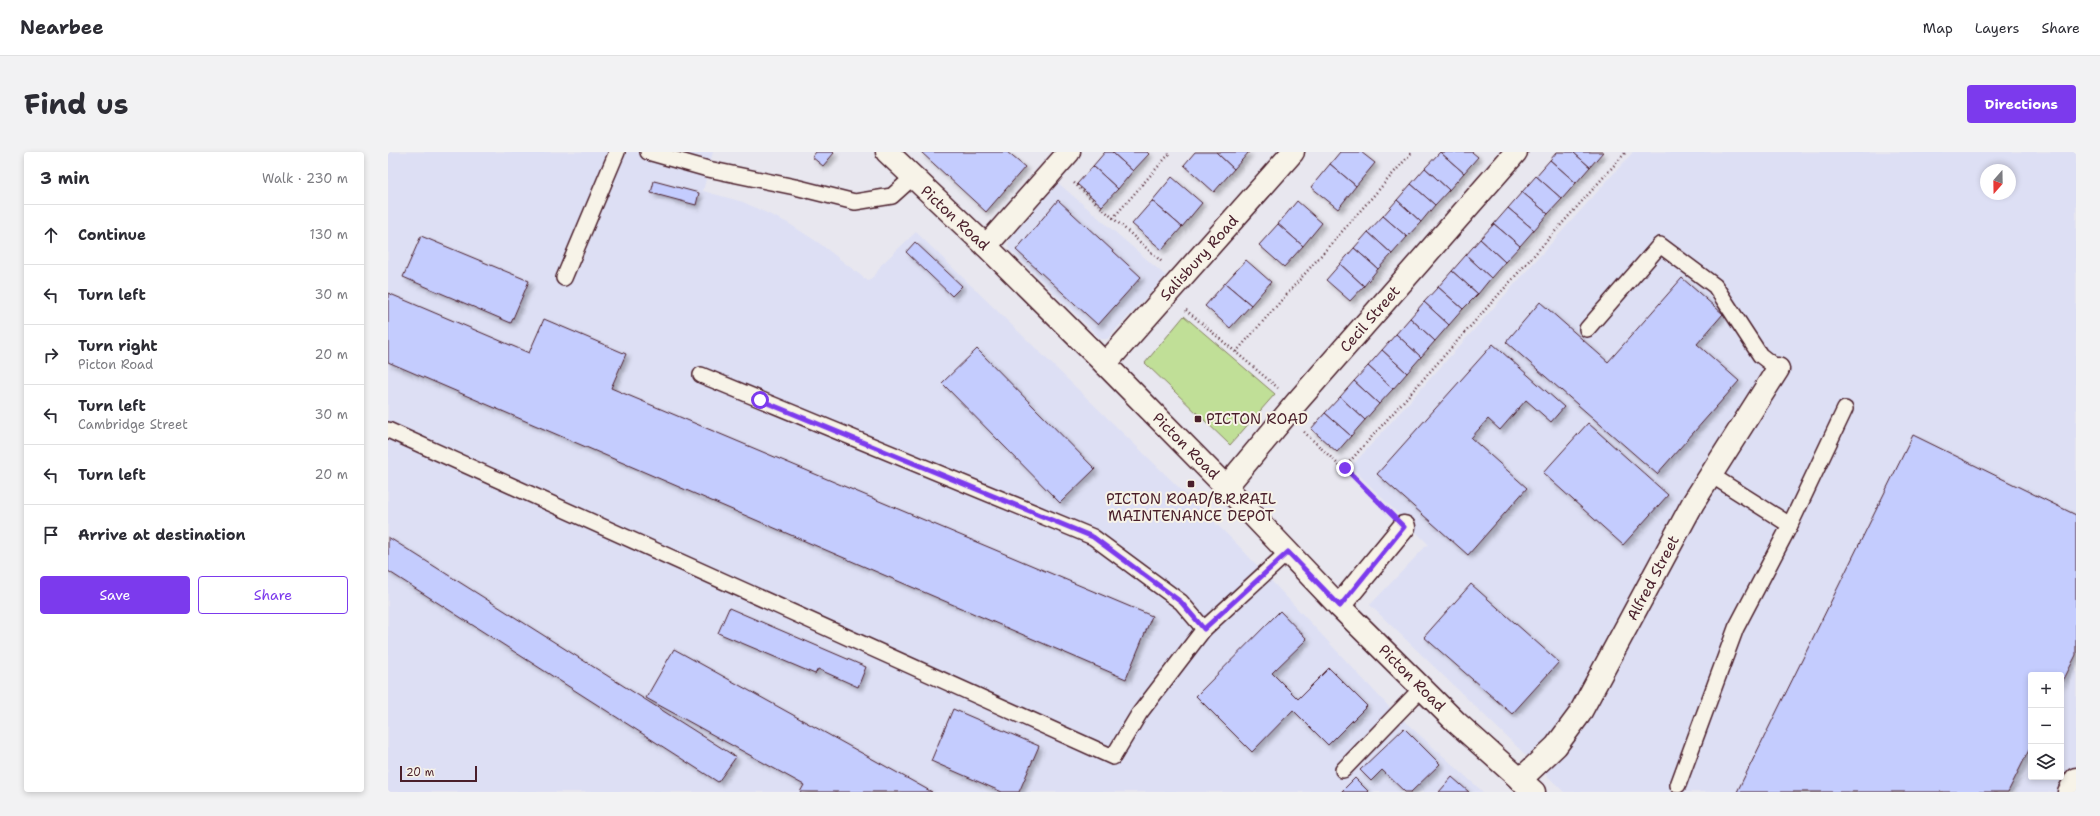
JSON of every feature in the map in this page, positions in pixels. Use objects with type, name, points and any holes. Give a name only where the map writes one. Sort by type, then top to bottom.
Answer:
[{"type":"street","name":"Picton Road","points":[[887,152],[912,178],[986,246],[1105,364],[1340,606],[1456,722],[1527,786]]},
{"type":"street","name":"Salisbury Road","points":[[1105,364],[1293,152]]},
{"type":"street","name":"Cecil Street","points":[[1226,487],[1291,410],[1516,152]]},
{"type":"street","points":[[986,246],[1063,160]]},
{"type":"street","name":"Alfred Street","points":[[1527,786],[1579,715],[1694,503],[1778,369]]},
{"type":"street","points":[[1340,606],[1404,527]]},
{"type":"street","points":[[2069,792],[2076,779]]},
{"type":"lane","points":[[564,278],[617,152]]},
{"type":"lane","points":[[648,152],[708,169],[795,187],[855,202],[892,196],[912,178]]},
{"type":"lane","points":[[1587,329],[1660,245],[1715,286],[1760,355],[1778,369]]},
{"type":"lane","points":[[700,375],[1093,537],[1181,602],[1204,629]]},
{"type":"lane","points":[[1678,785],[1736,628],[1790,525],[1845,409]]},
{"type":"lane","points":[[388,430],[1112,757],[1139,714],[1204,629],[1288,552]]},
{"type":"lane","points":[[1711,475],[1790,525]]},
{"type":"lane","points":[[1342,770],[1422,688]]},
{"type":"path","points":[[1113,218],[1171,152]]},
{"type":"path","points":[[1236,352],[1412,152]]},
{"type":"path","points":[[1345,468],[1626,152]]},
{"type":"path","points":[[1063,160],[1174,286],[1291,410],[1343,469],[1345,468],[1404,527]]},
{"type":"shaded area","points":[[388,152],[713,152],[703,191],[743,202],[788,223],[819,243],[868,281],[876,274],[881,265],[916,232],[1237,544],[1392,710],[1483,792],[388,792]]},
{"type":"shaded area","points":[[1633,152],[2076,152],[2076,792],[1564,792],[1370,605],[1428,544],[1351,467]]},
{"type":"shaded area","points":[[1057,182],[1166,276],[1107,339],[1101,339],[1010,250],[1008,246],[1010,236]]},
{"type":"green space","points":[[1184,316],[1275,394],[1230,445],[1145,363]]},
{"type":"building","points":[[816,152],[834,153],[823,166],[812,157]]},
{"type":"building","points":[[921,152],[1007,152],[1025,167],[986,212]]},
{"type":"building","points":[[1105,152],[1112,152],[1133,171],[1118,189],[1093,166]]},
{"type":"building","points":[[1112,152],[1147,152],[1149,154],[1133,171]]},
{"type":"building","points":[[1195,152],[1216,152],[1234,169],[1214,192],[1184,165]]},
{"type":"building","points":[[1216,152],[1249,152],[1234,169]]},
{"type":"building","points":[[1340,152],[1361,152],[1375,163],[1356,186],[1330,164]]},
{"type":"building","points":[[1440,152],[1464,173],[1449,190],[1425,168]]},
{"type":"building","points":[[1440,152],[1472,152],[1478,157],[1464,173]]},
{"type":"building","points":[[1557,152],[1573,152],[1590,167],[1576,183],[1550,160]]},
{"type":"building","points":[[1573,152],[1603,152],[1590,167]]},
{"type":"building","points":[[1550,160],[1576,183],[1562,199],[1536,176]]},
{"type":"building","points":[[1330,164],[1356,186],[1338,209],[1311,187]]},
{"type":"building","points":[[1093,166],[1118,189],[1102,206],[1077,184]]},
{"type":"building","points":[[1425,168],[1449,190],[1435,205],[1411,184]]},
{"type":"building","points":[[1536,176],[1562,199],[1548,214],[1522,192]]},
{"type":"building","points":[[1172,177],[1202,203],[1182,227],[1152,201]]},
{"type":"building","points":[[654,181],[699,193],[696,205],[651,193]]},
{"type":"building","points":[[1411,184],[1435,205],[1421,222],[1397,200]]},
{"type":"building","points":[[1522,192],[1548,214],[1534,230],[1508,208]]},
{"type":"building","points":[[1058,200],[1141,277],[1098,325],[1016,250]]},
{"type":"building","points":[[1397,200],[1421,222],[1407,237],[1383,216]]},
{"type":"building","points":[[1152,201],[1182,227],[1162,250],[1132,224]]},
{"type":"building","points":[[1297,201],[1322,223],[1303,246],[1278,224]]},
{"type":"building","points":[[1508,208],[1534,230],[1520,246],[1494,224]]},
{"type":"building","points":[[1383,216],[1407,237],[1392,254],[1368,232]]},
{"type":"building","points":[[1278,224],[1303,246],[1284,267],[1259,245]]},
{"type":"building","points":[[1494,224],[1520,246],[1505,262],[1480,239]]},
{"type":"building","points":[[1368,232],[1392,254],[1378,269],[1354,248]]},
{"type":"building","points":[[421,236],[529,281],[511,323],[403,277]]},
{"type":"building","points":[[1480,239],[1505,262],[1491,278],[1466,255]]},
{"type":"building","points":[[915,242],[962,286],[952,296],[906,252]]},
{"type":"building","points":[[1354,248],[1378,269],[1364,286],[1340,264]]},
{"type":"building","points":[[1466,255],[1491,278],[1478,294],[1452,271]]},
{"type":"building","points":[[1246,260],[1271,282],[1251,305],[1225,283]]},
{"type":"building","points":[[1340,264],[1364,286],[1350,301],[1326,280]]},
{"type":"building","points":[[1452,271],[1478,294],[1463,309],[1438,287]]},
{"type":"building","points":[[1682,278],[1723,314],[1697,344],[1739,381],[1657,474],[1506,342],[1540,302],[1608,362]]},
{"type":"building","points":[[1225,283],[1251,305],[1230,328],[1205,306]]},
{"type":"building","points":[[1438,287],[1463,309],[1449,325],[1424,302]]},
{"type":"building","points":[[388,293],[529,353],[544,319],[626,354],[611,388],[1152,616],[1126,679],[388,362]]},
{"type":"building","points":[[1424,302],[1449,325],[1435,341],[1410,318]]},
{"type":"building","points":[[1410,318],[1435,341],[1421,357],[1396,334]]},
{"type":"building","points":[[1396,334],[1421,357],[1407,373],[1382,350]]},
{"type":"building","points":[[1493,344],[1564,407],[1551,422],[1526,400],[1500,430],[1488,419],[1471,438],[1527,488],[1468,555],[1377,474]]},
{"type":"building","points":[[977,349],[1095,469],[1060,503],[942,383]]},
{"type":"building","points":[[1382,350],[1407,373],[1393,389],[1368,366]]},
{"type":"building","points":[[1368,366],[1393,389],[1379,404],[1354,381]]},
{"type":"building","points":[[1354,381],[1379,404],[1365,420],[1340,397]]},
{"type":"building","points":[[1340,397],[1365,420],[1351,436],[1325,413]]},
{"type":"building","points":[[1325,413],[1351,436],[1337,452],[1311,429]]},
{"type":"building","points":[[1588,423],[1668,495],[1623,545],[1543,473]]},
{"type":"building","points":[[1913,435],[2076,515],[2076,655],[2064,679],[2064,672],[2028,672],[2028,752],[2008,792],[1737,792]]},
{"type":"building","points":[[388,537],[736,757],[718,782],[388,571]]},
{"type":"building","points":[[1471,584],[1559,662],[1512,714],[1424,637]]},
{"type":"building","points":[[729,608],[866,667],[858,687],[818,669],[815,674],[718,633]]},
{"type":"building","points":[[1280,611],[1307,639],[1272,673],[1298,699],[1329,668],[1367,706],[1328,745],[1293,710],[1252,752],[1196,696]]},
{"type":"building","points":[[674,649],[932,792],[800,792],[804,785],[646,698]]},
{"type":"building","points":[[953,709],[1039,746],[1019,792],[1002,792],[931,761]]},
{"type":"building","points":[[1404,728],[1440,764],[1411,792],[1405,792],[1382,770],[1371,781],[1360,770]]},
{"type":"building","points":[[1452,777],[1469,792],[1439,792]]},
{"type":"building","points":[[1355,778],[1369,792],[1341,792]]},
{"type":"place","name":"PICTON ROAD","points":[[1198,419]]},
{"type":"place","name":"PICTON ROAD/B.R.RAIL MAINTENANCE DEPOT","points":[[1191,484]]},
{"type":"route","points":[[760,400],[1093,537],[1181,602],[1204,629],[1288,552],[1340,606],[1404,527],[1345,468]]}]
